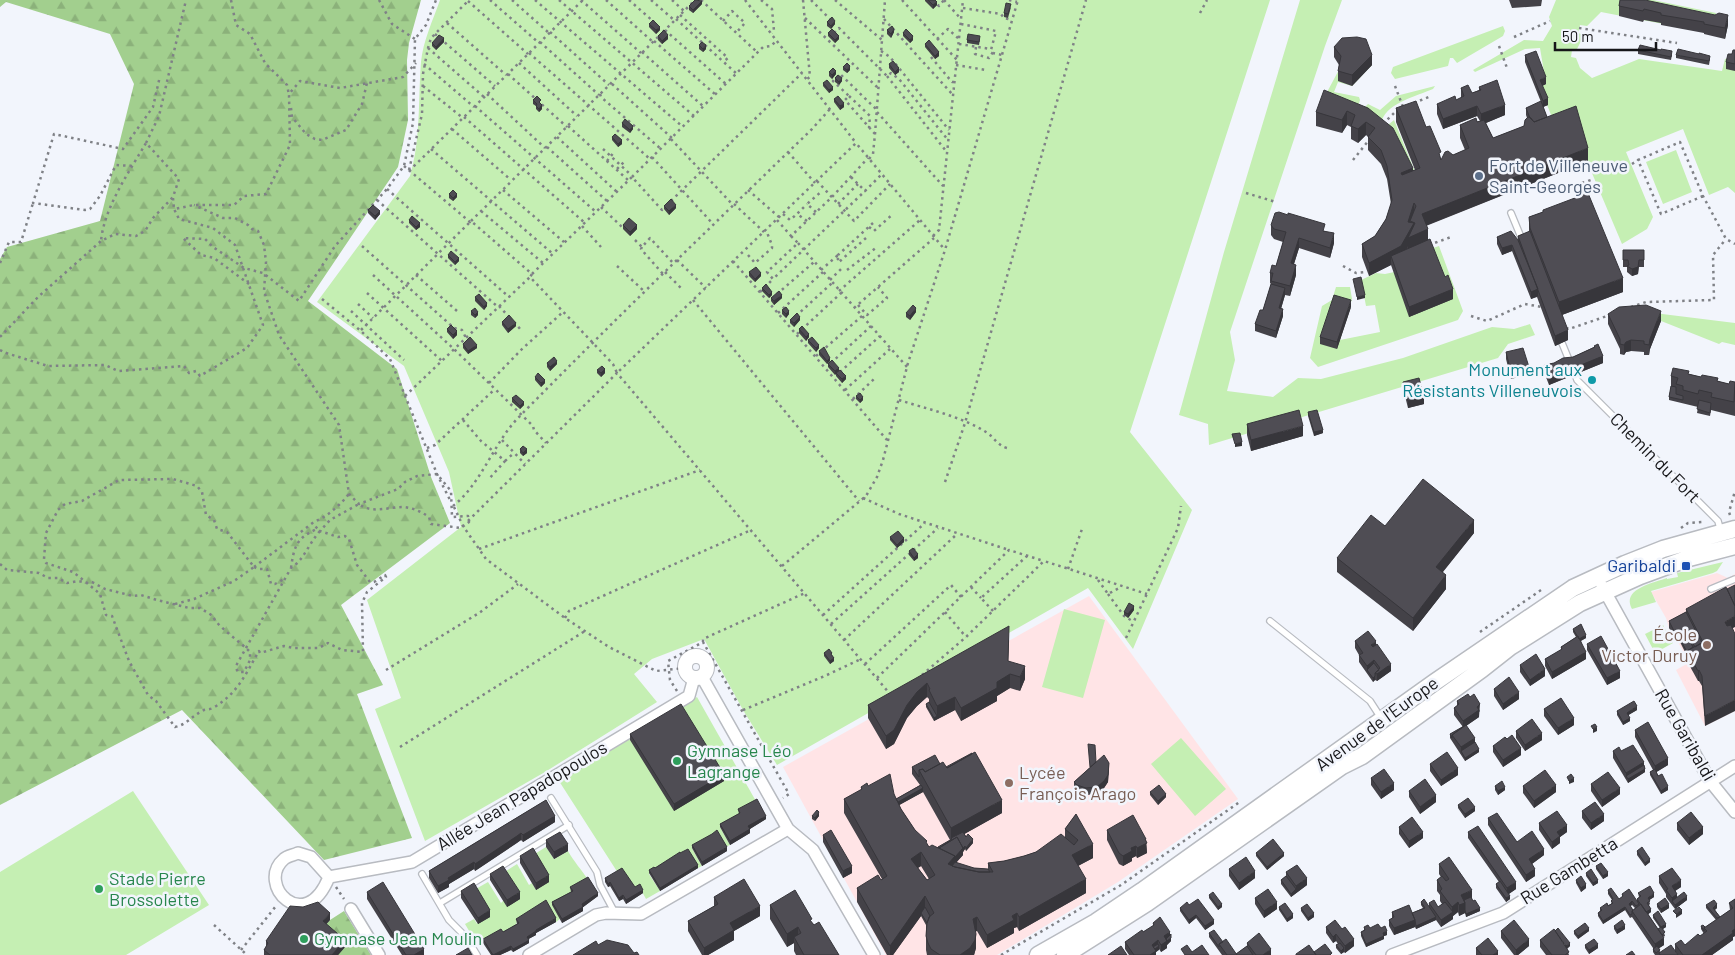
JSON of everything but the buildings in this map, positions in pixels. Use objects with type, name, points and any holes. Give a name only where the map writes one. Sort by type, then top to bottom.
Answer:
[{"type":"main road","name":"Avenue de l'Europe","points":[[1038,955],[1096,922],[1142,891],[1435,682],[1573,588],[1662,549],[1729,527]]},
{"type":"main road","name":"Avenue de l'Europe","points":[[1065,955],[1147,903],[1342,766],[1362,756],[1510,647],[1580,603],[1640,576],[1689,558],[1730,547]]},
{"type":"street","name":"Rue Garibaldi","points":[[1597,576],[1710,782],[1735,812]]},
{"type":"street","points":[[694,674],[788,829],[814,850],[874,955]]},
{"type":"street","name":"Allée Jean Papadopoulos","points":[[329,877],[412,862],[689,696],[694,674]]},
{"type":"street","name":"Rue Gambetta","points":[[1392,955],[1503,913],[1735,766]]},
{"type":"street","points":[[528,955],[596,915],[615,913],[626,915],[641,914],[788,829]]},
{"type":"street","points":[[298,853],[311,857],[329,877],[324,890],[314,901],[299,905],[285,900],[276,887],[275,872],[284,859],[298,853]]},
{"type":"street","points":[[351,909],[379,955]]},
{"type":"lane","points":[[1512,213],[1524,244]]},
{"type":"lane","points":[[1562,343],[1571,364]]},
{"type":"lane","name":"Chemin du Fort","points":[[1575,374],[1577,380],[1718,521],[1729,527],[1730,547]]},
{"type":"lane","points":[[1711,590],[1735,579]]},
{"type":"lane","points":[[1270,621],[1370,701],[1393,733]]},
{"type":"lane","points":[[551,798],[597,872],[600,885],[615,913]]},
{"type":"lane","points":[[440,903],[569,825]]},
{"type":"lane","points":[[422,874],[450,920],[466,936],[477,955]]},
{"type":"path","points":[[101,241],[102,228],[110,209],[159,116],[186,0]]},
{"type":"path","points":[[231,0],[236,25],[250,34],[265,63],[287,86],[292,117],[306,134],[315,139],[322,140],[346,130],[362,104],[367,83]]},
{"type":"path","points":[[379,0],[392,24],[416,39]]},
{"type":"path","points":[[250,284],[214,258],[201,255],[183,238],[205,239],[213,247],[244,268],[265,275],[299,301],[335,246],[387,189],[404,166],[413,123],[416,39],[426,25],[436,0]]},
{"type":"path","points":[[490,0],[661,149]]},
{"type":"path","points":[[512,0],[672,138],[702,172],[765,231],[772,248],[755,263]]},
{"type":"path","points":[[534,0],[683,128]]},
{"type":"path","points":[[559,0],[694,116]]},
{"type":"path","points":[[409,171],[582,0],[704,107]]},
{"type":"path","points":[[606,0],[716,95]]},
{"type":"path","points":[[630,0],[657,25]]},
{"type":"path","points":[[651,0],[737,74]]},
{"type":"path","points":[[672,0],[684,11]]},
{"type":"path","points":[[360,330],[695,0]]},
{"type":"path","points":[[701,0],[758,52]]},
{"type":"path","points":[[745,0],[856,144],[945,250]]},
{"type":"path","points":[[761,0],[772,9],[774,31],[772,33]]},
{"type":"path","points":[[803,0],[810,77],[807,79]]},
{"type":"path","points":[[811,0],[831,20]]},
{"type":"path","points":[[836,0],[882,40]]},
{"type":"path","points":[[792,236],[873,154],[885,2],[879,0]]},
{"type":"path","points":[[902,0],[957,60]]},
{"type":"path","points":[[933,0],[939,6],[944,0],[961,19]]},
{"type":"path","points":[[856,307],[934,237],[939,230],[963,0]]},
{"type":"path","points":[[782,566],[863,498],[877,477],[907,367],[945,250],[1018,1],[1009,0]]},
{"type":"path","points":[[945,482],[965,423],[1086,0]]},
{"type":"path","points":[[1200,13],[1207,0]]},
{"type":"path","points":[[409,171],[422,114],[422,85],[428,48],[432,38],[468,1],[651,159],[714,224]]},
{"type":"path","points":[[963,8],[1001,14],[1004,18],[1012,20]]},
{"type":"path","points":[[723,21],[732,11],[745,23],[736,33]]},
{"type":"path","points":[[680,15],[728,58],[723,62]]},
{"type":"path","points":[[805,18],[878,88]]},
{"type":"path","points":[[884,19],[953,95]]},
{"type":"path","points":[[1514,37],[1550,22]]},
{"type":"path","points":[[447,23],[628,180]]},
{"type":"path","points":[[961,24],[996,31],[990,58],[975,54],[976,47]]},
{"type":"path","points":[[834,33],[839,28],[888,76],[946,151]]},
{"type":"path","points":[[1579,28],[1677,43]]},
{"type":"path","points":[[937,38],[948,29],[959,39]]},
{"type":"path","points":[[665,30],[727,85]]},
{"type":"path","points":[[436,34],[495,86]]},
{"type":"path","points":[[405,396],[565,243],[631,176],[683,128],[763,47],[771,46],[777,40]]},
{"type":"path","points":[[959,44],[1002,55]]},
{"type":"path","points":[[1499,46],[1507,68]]},
{"type":"path","points":[[428,48],[486,95],[607,202]]},
{"type":"path","points":[[881,51],[890,57],[949,130]]},
{"type":"path","points":[[931,58],[954,82]]},
{"type":"path","points":[[174,209],[194,205],[234,205],[244,196],[266,194],[290,145],[289,94],[300,81],[340,88],[403,77],[416,63]]},
{"type":"path","points":[[519,63],[578,116]]},
{"type":"path","points":[[424,64],[596,212]]},
{"type":"path","points":[[956,64],[986,70]]},
{"type":"path","points":[[888,76],[891,73],[899,79],[948,140]]},
{"type":"path","points":[[603,148],[662,210],[802,74]]},
{"type":"path","points":[[869,129],[870,116],[833,81],[840,74],[877,110],[943,186]]},
{"type":"path","points":[[0,263],[9,242],[21,242],[54,134],[123,149],[153,107],[160,76]]},
{"type":"path","points":[[422,85],[524,169],[584,224],[601,247]]},
{"type":"path","points":[[1395,86],[1403,107]]},
{"type":"path","points":[[849,96],[845,100],[875,134]]},
{"type":"path","points":[[1378,130],[1397,110],[1431,96]]},
{"type":"path","points":[[453,506],[460,501],[510,426],[830,109]]},
{"type":"path","points":[[452,129],[512,181]]},
{"type":"path","points":[[557,137],[617,192]]},
{"type":"path","points":[[1353,160],[1370,138]]},
{"type":"path","points":[[1632,164],[1680,142],[1702,196],[1726,239],[1735,244]]},
{"type":"path","points":[[0,350],[6,354],[48,366],[105,364],[118,371],[184,366],[189,373],[196,371],[200,376],[247,348],[263,325],[235,245],[213,228],[179,219],[174,209],[173,197],[179,179],[146,143]]},
{"type":"path","points":[[194,205],[223,218],[235,218],[248,224],[252,229],[258,230],[264,245],[266,262],[264,291],[279,335],[339,425],[349,494],[364,508],[382,510],[402,507],[416,509],[429,517],[431,524],[461,528],[617,373],[856,144]]},
{"type":"path","points":[[431,149],[553,254]]},
{"type":"path","points":[[607,161],[614,152]]},
{"type":"path","points":[[788,152],[854,221],[890,184]]},
{"type":"path","points":[[1638,160],[1660,214],[1702,196]]},
{"type":"path","points":[[617,170],[625,161]]},
{"type":"path","points":[[33,203],[85,210],[90,209],[100,196],[116,166],[132,166]]},
{"type":"path","points":[[404,166],[531,275],[563,312],[613,364],[617,373],[895,699]]},
{"type":"path","points":[[760,292],[882,174]]},
{"type":"path","points":[[851,177],[865,191]]},
{"type":"path","points":[[1582,184],[1594,179]]},
{"type":"path","points":[[838,204],[858,184]]},
{"type":"path","points":[[387,189],[509,297]]},
{"type":"path","points":[[503,190],[565,243]]},
{"type":"path","points":[[748,190],[778,218],[840,292],[867,315],[886,299],[878,287]]},
{"type":"path","points":[[782,214],[790,220],[822,191]]},
{"type":"path","points":[[1246,193],[1276,202]]},
{"type":"path","points":[[0,337],[38,297],[101,241],[115,234],[136,236],[145,230],[153,218],[173,197]]},
{"type":"path","points":[[377,200],[499,307],[520,330]]},
{"type":"path","points":[[807,204],[816,212]]},
{"type":"path","points":[[601,207],[624,228]]},
{"type":"path","points":[[481,211],[542,264]]},
{"type":"path","points":[[797,214],[807,221]]},
{"type":"path","points":[[869,227],[874,231],[893,214]]},
{"type":"path","points":[[796,334],[920,220]]},
{"type":"path","points":[[778,313],[873,223]]},
{"type":"path","points":[[1428,245],[1450,237]]},
{"type":"path","points":[[642,247],[650,238],[674,264]]},
{"type":"path","points":[[838,255],[840,257],[837,260],[839,262],[866,238]]},
{"type":"path","points":[[1629,308],[1646,302],[1714,300],[1713,255],[1726,239]]},
{"type":"path","points":[[635,240],[664,273],[682,289]]},
{"type":"path","points":[[773,279],[767,272],[798,243]]},
{"type":"path","points":[[362,246],[454,328],[462,330],[466,338]]},
{"type":"path","points":[[847,270],[877,247]]},
{"type":"path","points":[[748,254],[758,267]]},
{"type":"path","points":[[678,260],[706,288]]},
{"type":"path","points":[[733,261],[888,440]]},
{"type":"path","points":[[776,295],[814,262]]},
{"type":"path","points":[[617,266],[645,292]]},
{"type":"path","points":[[1343,266],[1356,272],[1367,272]]},
{"type":"path","points":[[785,307],[794,318],[831,282],[841,269]]},
{"type":"path","points":[[747,277],[752,272]]},
{"type":"path","points":[[373,275],[521,415],[546,443]]},
{"type":"path","points":[[416,275],[457,311]]},
{"type":"path","points":[[367,293],[442,361]]},
{"type":"path","points":[[322,299],[360,330],[390,359],[426,448],[451,502],[463,526],[486,559],[564,618],[610,647],[656,671],[694,674]]},
{"type":"path","points":[[693,300],[859,501]]},
{"type":"path","points":[[358,304],[373,318]]},
{"type":"path","points":[[1471,316],[1487,321],[1525,304],[1545,308]]},
{"type":"path","points":[[856,307],[907,367]]},
{"type":"path","points":[[352,311],[404,360]]},
{"type":"path","points":[[488,384],[522,349],[563,312]]},
{"type":"path","points":[[1562,325],[1568,329],[1612,314]]},
{"type":"path","points":[[816,356],[862,316]]},
{"type":"path","points":[[826,368],[871,326]]},
{"type":"path","points":[[834,377],[880,336]]},
{"type":"path","points":[[845,390],[890,349]]},
{"type":"path","points":[[853,399],[875,378]]},
{"type":"path","points":[[426,448],[434,445],[494,390]]},
{"type":"path","points":[[899,400],[965,423],[987,433],[1000,446],[1007,448],[1010,446]]},
{"type":"path","points":[[463,420],[505,461]]},
{"type":"path","points":[[502,440],[525,464]]},
{"type":"path","points":[[488,480],[514,453]]},
{"type":"path","points":[[479,549],[700,470]]},
{"type":"path","points":[[291,568],[300,563],[311,541],[330,520],[359,504],[398,489],[405,482],[417,476],[438,474]]},
{"type":"path","points":[[286,578],[271,584],[267,569],[254,567],[227,532],[217,529],[214,520],[206,514],[202,492],[197,486],[173,479],[119,480],[82,501],[65,504],[58,510],[46,533],[44,559],[46,563],[73,572],[100,594],[106,615],[112,616],[129,661],[148,695],[156,701],[175,727],[181,726],[202,711],[211,709],[222,701],[242,682],[259,651],[260,654],[284,646],[318,648],[328,643],[342,650],[363,652],[362,603],[367,592],[386,577],[385,575],[374,582],[370,582],[357,565],[349,539],[345,536],[338,536],[319,530],[312,523]]},
{"type":"path","points":[[1729,527],[1729,512],[1735,491]]},
{"type":"path","points":[[176,604],[194,599],[234,581],[312,523],[324,518],[349,494]]},
{"type":"path","points":[[863,498],[938,528],[1147,594]]},
{"type":"path","points":[[451,502],[452,517],[468,516],[468,521]]},
{"type":"path","points":[[1126,638],[1178,528],[1181,506]]},
{"type":"path","points":[[823,615],[925,523]]},
{"type":"path","points":[[831,624],[938,528]]},
{"type":"path","points":[[1068,569],[1082,529]]},
{"type":"path","points":[[0,564],[7,570],[39,573],[48,578],[58,578],[67,583],[78,580],[87,583],[92,582],[105,589],[133,596],[141,594],[190,608],[200,608],[213,616],[214,621],[246,647],[250,652],[250,660],[244,672],[238,672],[237,664],[246,647],[286,578],[291,568],[295,548],[307,534],[319,530]]},
{"type":"path","points":[[564,618],[570,611],[751,530]]},
{"type":"path","points":[[844,640],[957,534]]},
{"type":"path","points":[[877,678],[1009,550]]},
{"type":"path","points":[[981,598],[1027,556]]},
{"type":"path","points":[[918,678],[993,611],[1044,561]]},
{"type":"path","points":[[1098,579],[1124,616],[1134,622]]},
{"type":"path","points":[[386,670],[479,613],[518,584]]},
{"type":"path","points":[[865,664],[951,585],[961,597]]},
{"type":"path","points":[[1108,594],[1122,586]]},
{"type":"path","points":[[971,587],[993,611]]},
{"type":"path","points":[[703,642],[703,639],[805,594]]},
{"type":"path","points":[[945,612],[966,636]]},
{"type":"path","points":[[400,748],[585,631]]},
{"type":"path","points":[[743,710],[861,659]]},
{"type":"path","points":[[329,877],[351,909]]},
{"type":"path","points":[[241,950],[276,906]]},
{"type":"path","points":[[214,925],[247,955]]},
{"type":"shaded area","name":"École Victor Duruy","points":[[1717,573],[1728,578],[1735,574],[1735,711],[1705,726],[1676,670],[1690,662],[1669,628],[1666,618],[1651,592]]},
{"type":"shaded area","name":"Lycée François Arago","points":[[1089,596],[1238,799],[1118,882],[997,955],[886,955],[783,767]]},
{"type":"green space","points":[[0,0],[421,0],[409,43],[407,60],[408,120],[398,167],[308,301],[397,369],[431,477],[450,523],[341,605],[383,685],[357,694],[412,838],[324,860],[182,710],[0,805],[0,259],[7,247],[100,221],[134,84],[110,34],[6,2],[0,7]]},
{"type":"green space","points":[[440,0],[1270,0],[1130,432],[1192,510],[1133,649],[1088,588],[777,765],[743,710],[704,639],[652,659],[634,674],[657,702],[545,772],[425,841],[375,709],[401,698],[367,600],[461,527],[449,472],[404,366],[317,302],[410,176],[418,134],[422,54]]},
{"type":"green space","points":[[1300,0],[1342,0],[1230,332],[1235,360],[1227,391],[1273,397],[1298,378],[1321,379],[1403,358],[1492,327],[1514,329],[1530,324],[1535,335],[1508,344],[1498,358],[1209,445],[1208,424],[1179,415],[1224,252]]},
{"type":"green space","points":[[1556,0],[1653,0],[1716,13],[1715,20],[1689,29],[1601,12],[1587,26],[1580,25],[1578,33],[1584,35],[1577,49],[1572,50],[1571,57],[1576,58],[1580,68],[1592,78],[1639,59],[1722,71],[1725,59],[1735,57],[1735,193],[1728,187],[1709,195],[1683,129],[1626,152],[1653,217],[1647,229],[1622,244],[1586,159],[1429,222],[1393,142],[1324,104],[1326,94],[1348,53],[1366,50],[1372,65],[1352,86],[1338,82],[1334,92],[1359,97],[1358,107],[1363,109],[1368,104],[1380,110],[1396,96],[1435,86],[1433,89],[1397,104],[1382,120],[1388,125],[1394,120],[1418,179],[1555,125],[1540,87],[1546,84],[1540,48],[1525,49],[1475,72],[1473,70],[1524,40],[1543,41],[1552,26],[1549,17]]},
{"type":"green space","points":[[1503,26],[1505,31],[1503,36],[1457,63],[1453,58],[1450,58],[1448,66],[1395,79],[1391,73],[1393,67]]},
{"type":"green space","points":[[1676,150],[1692,192],[1663,204],[1646,162]]},
{"type":"green space","points":[[1439,246],[1463,311],[1458,320],[1318,367],[1310,358],[1322,306],[1332,300],[1336,287],[1350,287],[1352,299],[1340,340],[1380,332],[1375,305],[1366,306],[1361,280],[1376,273],[1385,274],[1399,271],[1430,249]]},
{"type":"green space","points":[[1646,312],[1735,323],[1735,345],[1722,342],[1719,344],[1646,315]]},
{"type":"green space","points":[[1723,562],[1717,571],[1713,573],[1651,591],[1656,602],[1632,609],[1631,596],[1640,588],[1667,578],[1678,577],[1677,573]]},
{"type":"green space","points":[[1064,609],[1105,620],[1083,698],[1042,687]]},
{"type":"green space","points":[[1663,625],[1673,643],[1655,653],[1645,634]]},
{"type":"green space","points":[[697,697],[757,803],[740,817],[720,827],[730,845],[725,847],[692,848],[702,866],[698,868],[688,852],[649,874],[660,891],[646,899],[640,888],[635,891],[618,873],[559,781]]},
{"type":"green space","points":[[1181,738],[1226,789],[1195,816],[1151,764]]},
{"type":"green space","name":"Stade Pierre Brossolette","points":[[133,791],[209,905],[126,955],[0,955],[0,872]]},
{"type":"green space","points":[[546,847],[554,859],[568,851],[588,880],[573,895],[560,919],[556,922],[546,904],[516,923],[519,927],[503,936],[501,932],[478,946],[465,924],[474,919],[477,924],[474,890],[488,882],[501,903],[503,901],[503,873],[517,864],[529,885],[532,883],[536,890],[533,855]]},
{"type":"green space","points":[[344,911],[371,955],[338,955],[323,928],[330,920]]},
{"type":"place","name":"Fort de Villeneuve Saint-Georges","points":[[1479,176]]},
{"type":"place","name":"Monument aux Résistants Villeneuvois","points":[[1592,380]]},
{"type":"place","name":"Garibaldi","points":[[1686,566]]},
{"type":"place","name":"École Victor Duruy","points":[[1707,645]]},
{"type":"place","name":"Gymnase Léo Lagrange","points":[[677,761]]},
{"type":"place","name":"Lycée François Arago","points":[[1009,783]]},
{"type":"place","name":"Stade Pierre Brossolette","points":[[99,889]]},
{"type":"place","name":"Gymnase Jean Moulin","points":[[304,939]]}]
